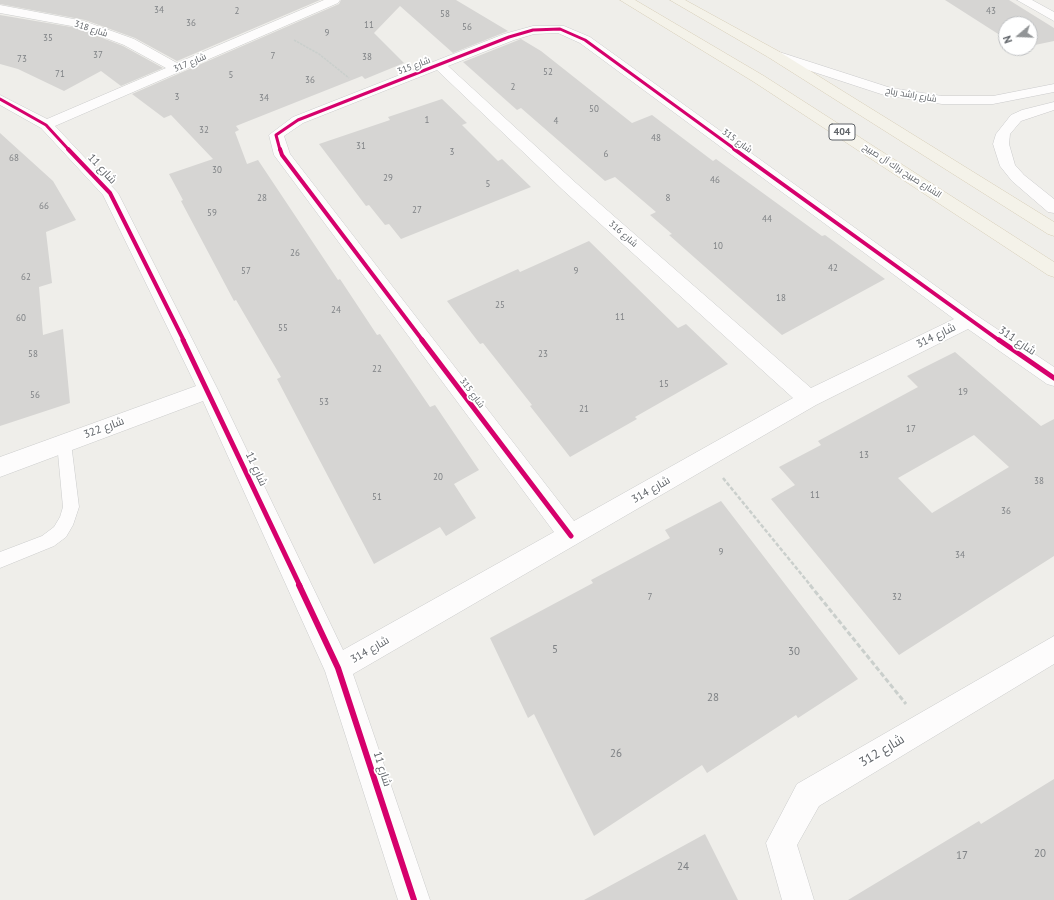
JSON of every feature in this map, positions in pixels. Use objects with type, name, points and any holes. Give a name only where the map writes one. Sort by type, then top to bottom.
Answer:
[{"type":"main road","name":"الشارع صبيح براك آل صبيح","points":[[626,0],[759,79],[1054,271]]},
{"type":"main road","name":"404","points":[[676,0],[773,54],[1054,230]]},
{"type":"street","name":"شارع 317","points":[[46,125],[333,0]]},
{"type":"street","points":[[1023,0],[1054,17]]},
{"type":"street","name":"شارع 318","points":[[0,8],[80,24],[129,42],[176,68]]},
{"type":"street","name":"شارع 315","points":[[571,536],[282,155],[276,135],[298,120],[509,37],[533,30],[560,29],[585,40],[969,320]]},
{"type":"street","name":"شارع راشد رباح","points":[[773,54],[889,92],[942,100],[993,100],[1054,88]]},
{"type":"street","name":"شارع 316","points":[[439,65],[570,187],[809,399]]},
{"type":"street","name":"شارع 11","points":[[0,99],[46,125],[110,193],[208,390],[338,668],[414,900]]},
{"type":"street","points":[[1054,106],[1027,113],[1016,118],[1003,134],[1001,144],[1008,166],[1018,178],[1054,208]]},
{"type":"street","name":"شارع 311","points":[[969,320],[1054,378]]},
{"type":"street","name":"شارع 314","points":[[338,668],[809,399],[969,320]]},
{"type":"street","name":"شارع 322","points":[[0,467],[208,390]]},
{"type":"street","name":"شارع 312","points":[[798,900],[781,843],[808,795],[924,726],[1052,653]]},
{"type":"lane","points":[[0,560],[48,541],[60,532],[67,520],[71,507],[64,443]]},
{"type":"path","points":[[272,27],[319,54],[369,92]]},
{"type":"path","points":[[707,458],[924,726]]},
{"type":"building","points":[[0,0],[320,0],[177,61],[135,38],[85,20],[0,4]]},
{"type":"building","points":[[341,0],[456,0],[508,31],[453,53],[400,6],[374,33],[404,63],[365,79],[362,76],[236,126],[239,130],[235,132],[247,164],[258,160],[338,280],[340,279],[377,335],[380,334],[430,407],[435,405],[479,470],[454,484],[476,518],[446,536],[440,527],[374,564],[277,379],[281,377],[236,300],[234,301],[181,201],[183,200],[169,174],[213,159],[171,115],[164,118],[132,94],[339,4]]},
{"type":"building","points":[[945,0],[1009,0],[1035,16],[998,16],[998,34]]},
{"type":"building","points":[[0,15],[77,28],[123,46],[163,68],[121,86],[101,71],[64,91],[18,69],[0,64]]},
{"type":"building","points":[[1038,18],[1054,28],[1054,41],[1038,44]]},
{"type":"building","points":[[521,39],[541,51],[632,123],[652,115],[713,161],[716,159],[822,236],[825,235],[885,279],[782,335],[669,235],[672,234],[650,215],[656,212],[615,177],[605,181],[521,108],[517,110],[463,62]]},
{"type":"building","points":[[442,99],[467,123],[462,125],[498,161],[502,159],[531,187],[401,239],[389,224],[385,225],[369,205],[366,206],[319,144],[390,120],[388,117]]},
{"type":"building","points":[[0,133],[53,181],[76,220],[46,232],[52,283],[39,287],[43,335],[63,329],[70,403],[0,426]]},
{"type":"building","points":[[589,241],[678,328],[686,324],[728,364],[635,417],[637,419],[570,457],[530,406],[532,405],[483,343],[480,344],[447,301],[518,269],[520,272]]},
{"type":"building","points":[[955,352],[1041,426],[1054,419],[1054,556],[899,655],[771,499],[795,485],[779,467],[821,445],[818,441],[918,387],[907,376]],"holes":[[[974,435],[1009,467],[932,513],[898,478]]]},
{"type":"building","points":[[721,501],[858,679],[798,718],[796,715],[707,773],[702,765],[594,836],[534,714],[528,718],[490,638],[593,583],[591,580],[670,538],[665,530]]},
{"type":"building","points":[[1054,779],[1054,900],[848,900],[979,821],[981,824]]},
{"type":"building","points":[[705,834],[738,900],[584,900]]},
{"type":"cycle path","points":[[571,536],[282,155],[276,135],[298,120],[509,37],[533,30],[560,29],[585,40],[969,320],[1054,378]]},
{"type":"cycle path","points":[[0,99],[46,125],[110,193],[208,390],[338,668],[414,900]]}]
